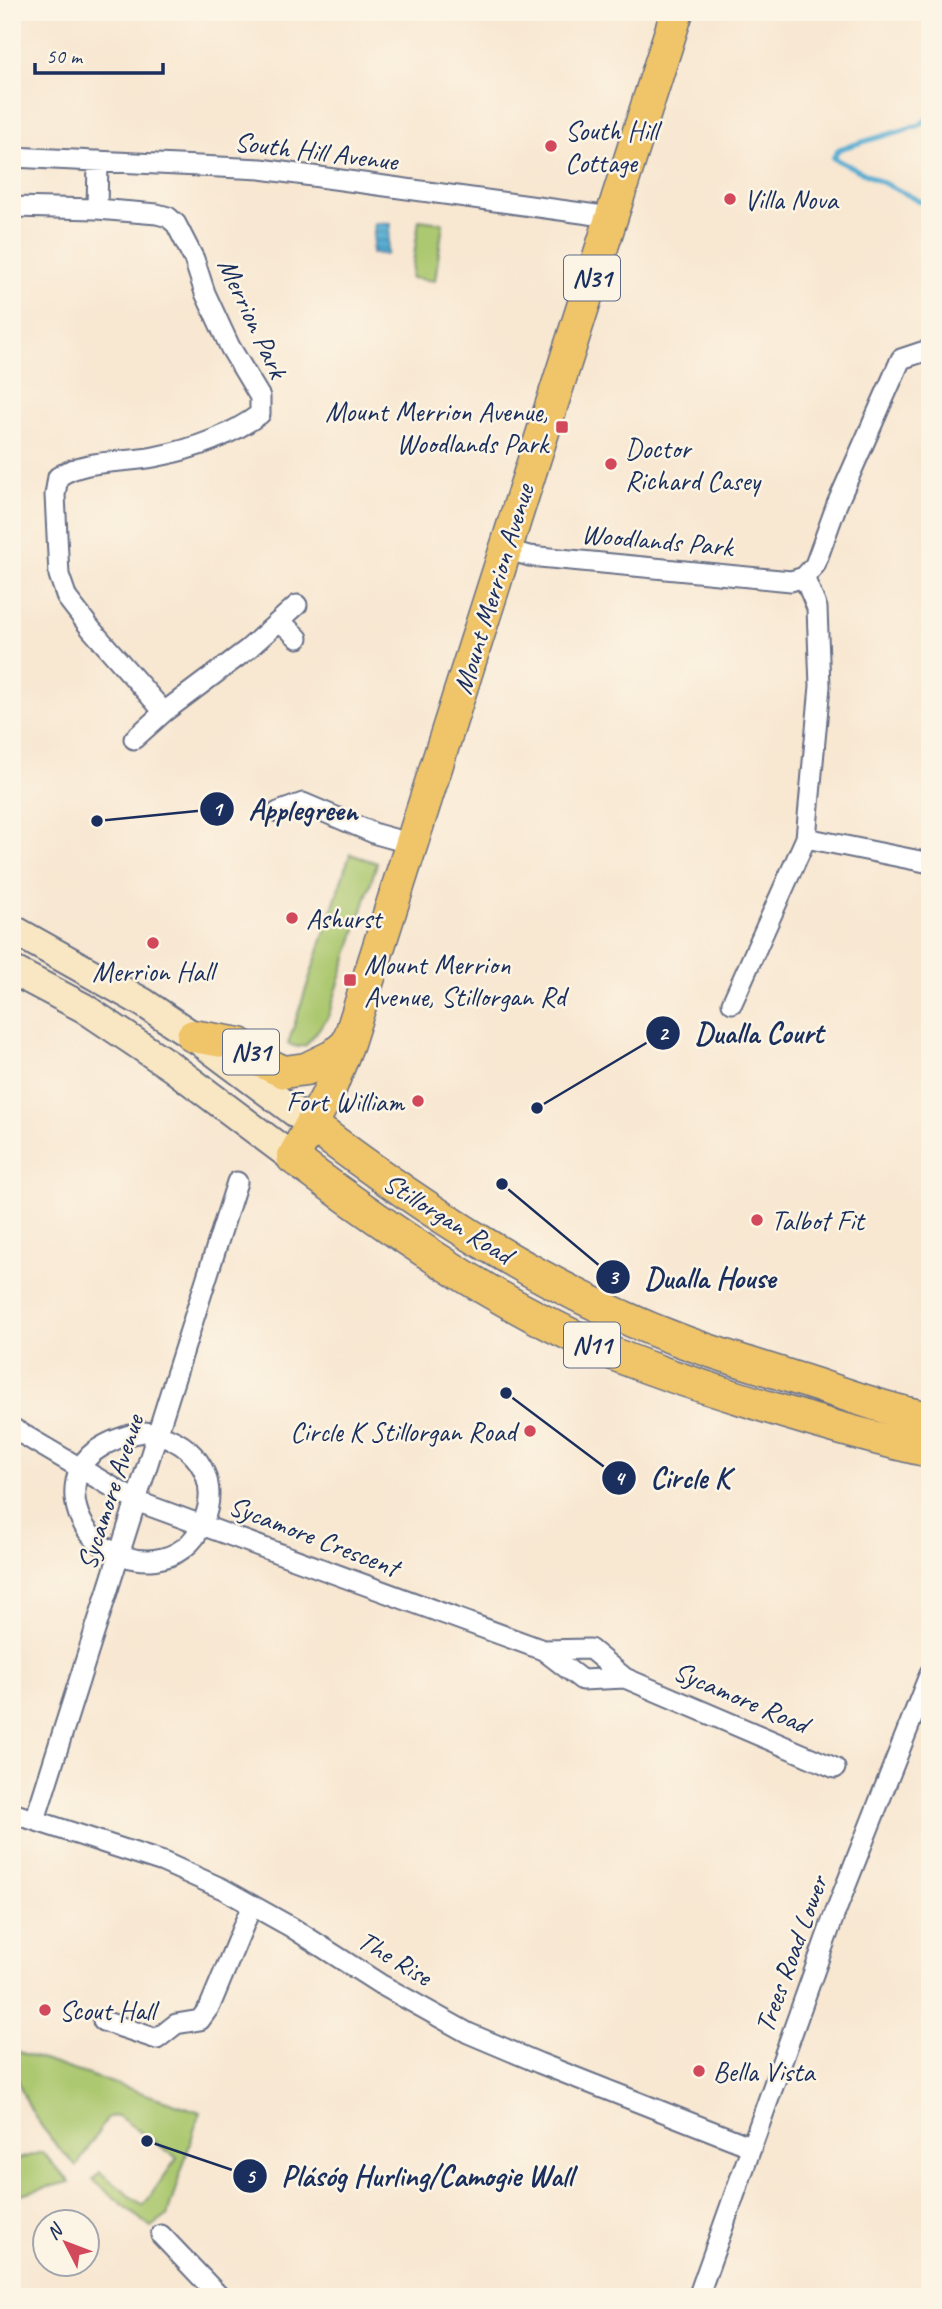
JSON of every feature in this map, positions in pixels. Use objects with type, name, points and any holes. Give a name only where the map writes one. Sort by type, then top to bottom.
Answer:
[{"type":"highway","name":"Mount Merrion Avenue","points":[[293,1158],[328,1094],[348,1043],[677,12]]},
{"type":"highway","name":"N31","points":[[193,1036],[240,1044],[262,1062],[284,1072],[306,1069],[333,1056],[348,1043]]},
{"type":"highway","name":"Stillorgan Road","points":[[312,1125],[374,1172],[465,1230],[542,1276],[607,1309],[687,1343],[930,1418]]},
{"type":"highway","name":"Stillorgan Road","points":[[293,1158],[382,1223],[496,1296],[595,1347],[696,1385],[779,1411],[930,1451]]},
{"type":"main road","name":"Stillorgan Road","points":[[12,929],[121,989],[193,1036],[312,1125]]},
{"type":"main road","name":"Stillorgan Road","points":[[12,970],[84,1008],[172,1067],[293,1158]]},
{"type":"main road","points":[[193,1036],[239,1076],[249,1103],[242,1111],[234,1113]]},
{"type":"street","name":"South Hill Avenue","points":[[12,157],[261,169],[611,217]]},
{"type":"street","points":[[97,209],[98,161]]},
{"type":"street","name":"Merrion Park","points":[[12,207],[97,209],[168,217],[176,224],[194,259],[205,293],[225,336],[260,397],[260,414],[247,423],[190,448],[153,457],[70,469],[58,477],[55,495],[59,575],[68,598],[91,629],[164,712]]},
{"type":"street","points":[[732,1003],[806,838],[820,686],[817,608],[804,577],[815,565],[836,504],[901,359],[922,352],[930,353]]},
{"type":"street","name":"Woodlands Park","points":[[505,549],[529,556],[791,581],[804,577]]},
{"type":"street","points":[[134,739],[164,712],[248,649],[297,605]]},
{"type":"street","points":[[280,621],[298,638]]},
{"type":"street","points":[[278,812],[303,803],[376,834],[412,844]]},
{"type":"street","points":[[806,838],[930,863]]},
{"type":"street","name":"Sycamore Avenue","points":[[36,1820],[237,1182]]},
{"type":"street","name":"Sycamore Crescent","points":[[12,1428],[136,1501],[406,1601]]},
{"type":"street","points":[[80,1469],[92,1453],[125,1435],[158,1433]]},
{"type":"street","name":"Sycamore Crescent","points":[[80,1469],[75,1488],[75,1507],[88,1534],[119,1556],[150,1561],[166,1558],[194,1538],[203,1524],[209,1504],[208,1483],[201,1465],[188,1448],[171,1437],[158,1433]]},
{"type":"street","name":"Sycamore Road","points":[[406,1601],[543,1650],[582,1680],[625,1678]]},
{"type":"street","name":"Sycamore Road","points":[[543,1650],[590,1649],[625,1678],[835,1768]]},
{"type":"street","name":"Trees Road Lower","points":[[698,2297],[844,1888],[930,1673]]},
{"type":"street","name":"The Rise","points":[[12,1813],[163,1862],[223,1889],[380,1984],[468,2033],[752,2147]]},
{"type":"street","points":[[103,2021],[157,2039],[176,2024],[200,2020],[210,2006],[252,1905]]},
{"type":"street","points":[[162,2235],[220,2297]]},
{"type":"green space","points":[[419,220],[443,223],[435,281],[411,278]]},
{"type":"green space","points":[[350,854],[377,863],[328,1017],[306,1045],[298,1047],[288,1044]]},
{"type":"green space","points":[[13,2050],[200,2112],[167,2216],[151,2228],[93,2180],[100,2172],[143,2206],[177,2158],[118,2116],[108,2117],[77,2166],[33,2114],[14,2066]]},
{"type":"green space","points":[[42,2152],[70,2182],[12,2196],[12,2161]]},
{"type":"water","points":[[375,223],[391,224],[387,255],[372,253]]},
{"type":"waterway","points":[[930,116],[920,125],[839,149],[833,158],[930,206]]},
{"type":"place","name":"South Hill Cottage","points":[[551,146]]},
{"type":"place","name":"Villa Nova","points":[[730,199]]},
{"type":"place","name":"Mount Merrion Avenue, Woodlands Park","points":[[562,427]]},
{"type":"place","name":"Doctor Richard Casey","points":[[611,464]]},
{"type":"place","name":"Applegreen","points":[[97,821]]},
{"type":"place","name":"Ashurst","points":[[292,918]]},
{"type":"place","name":"Merrion Hall","points":[[153,943]]},
{"type":"place","name":"Mount Merrion Avenue, Stillorgan Rd","points":[[350,980]]},
{"type":"place","name":"Fort William","points":[[418,1101]]},
{"type":"place","name":"Dualla Court","points":[[537,1108]]},
{"type":"place","name":"Dualla House","points":[[502,1184]]},
{"type":"place","name":"Talbot Fit","points":[[757,1220]]},
{"type":"place","name":"Circle K","points":[[506,1393]]},
{"type":"place","name":"Circle K Stillorgan Road","points":[[530,1431]]},
{"type":"place","name":"Scout Hall","points":[[45,2010]]},
{"type":"place","name":"Bella Vista","points":[[699,2071]]},
{"type":"place","name":"Plásóg Hurling/Camogie Wall","points":[[147,2141]]}]
